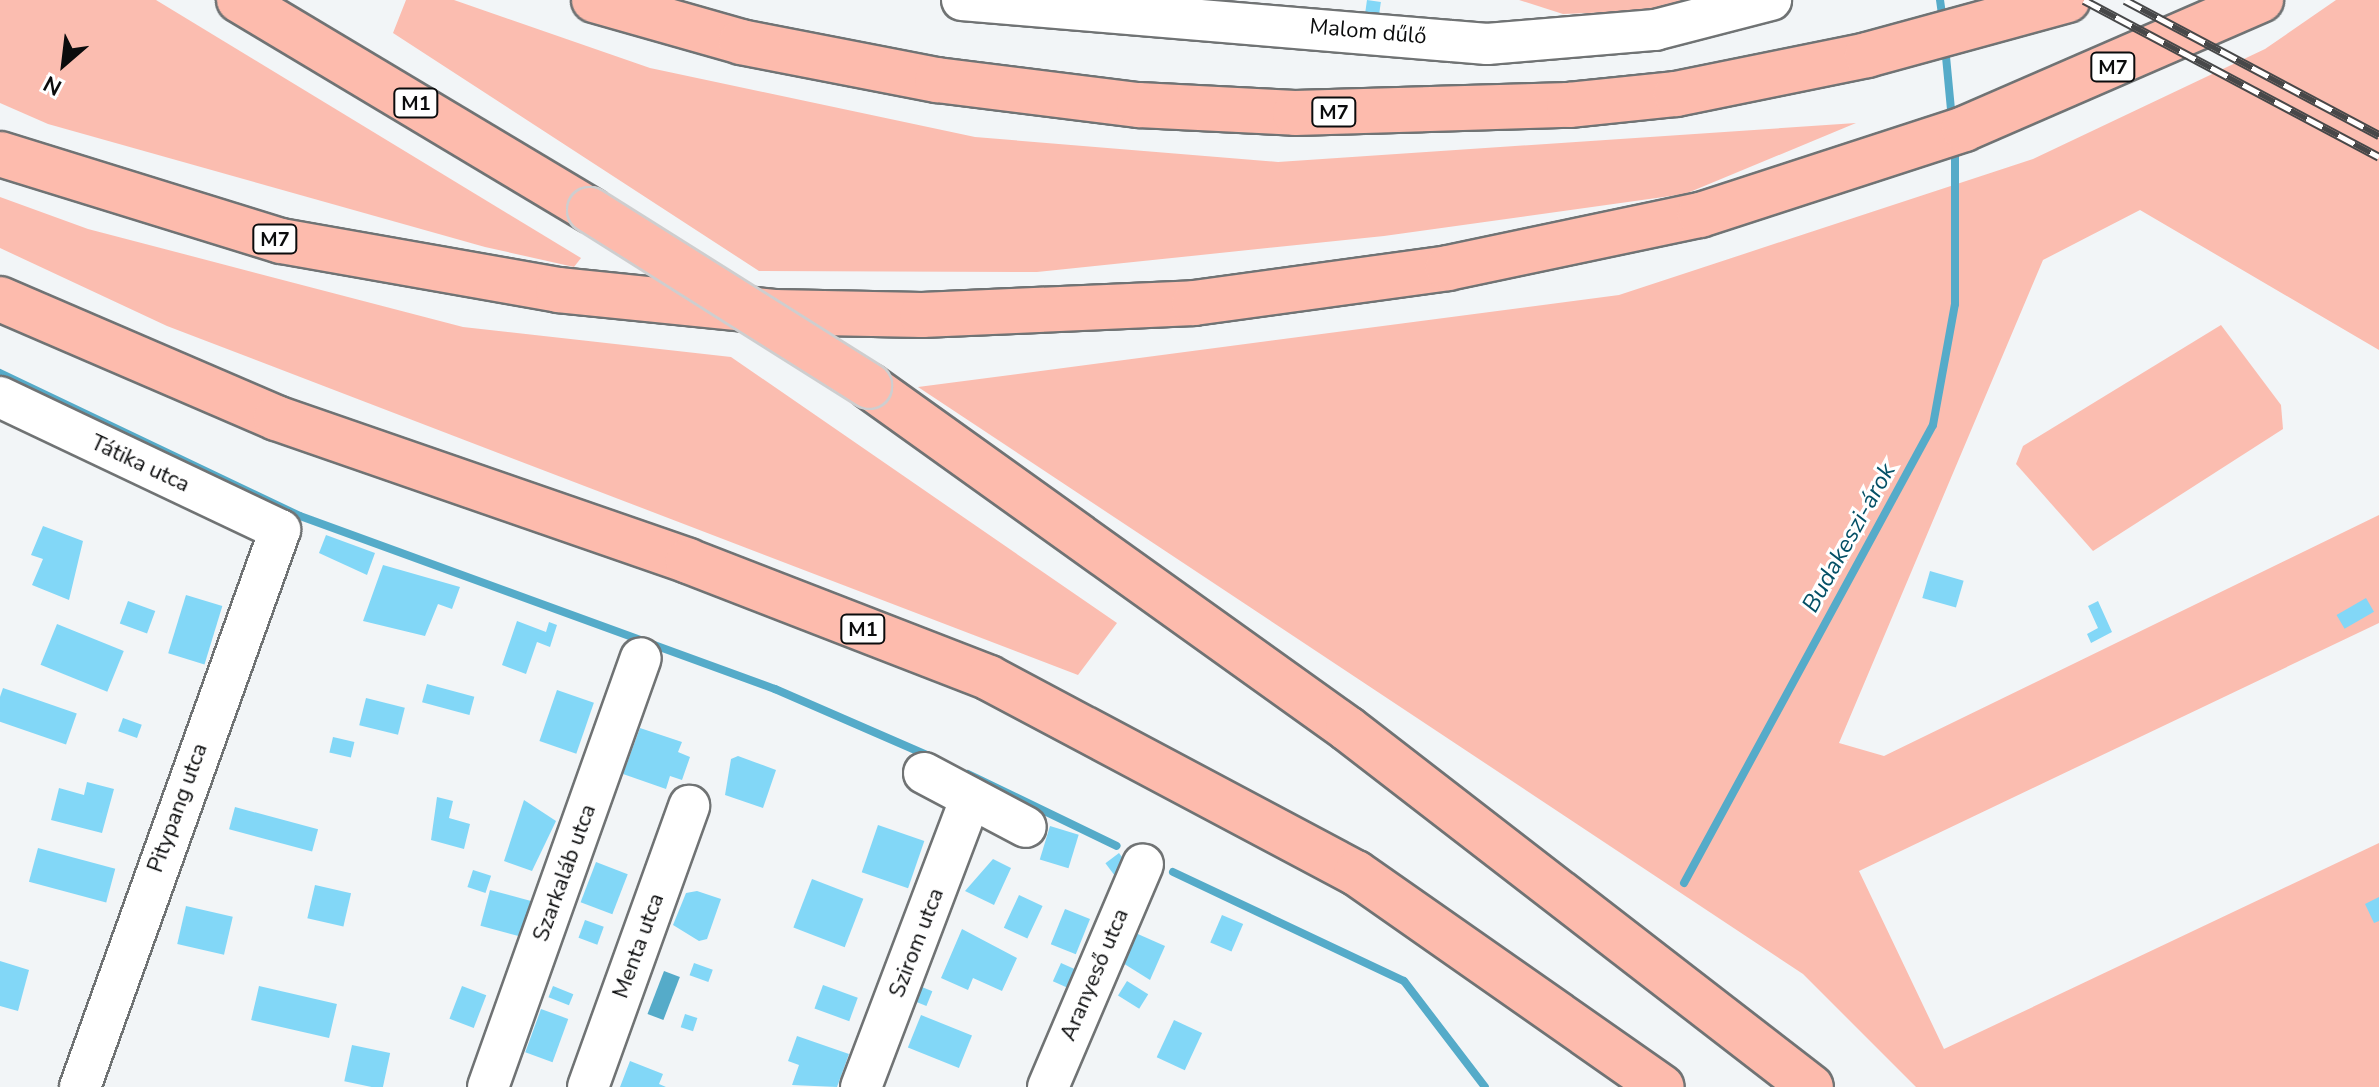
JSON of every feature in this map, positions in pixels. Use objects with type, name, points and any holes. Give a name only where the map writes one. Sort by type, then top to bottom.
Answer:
[{"type":"highway","name":"M1","points":[[239,0],[590,210],[869,386],[1348,729],[1811,1087]]},
{"type":"highway","name":"M7","points":[[594,0],[741,42],[937,80],[1139,105],[1295,113],[1569,105],[1676,94],[1942,36],[2068,0]]},
{"type":"highway","name":"M7","points":[[0,154],[164,208],[409,268],[774,312],[922,315],[1194,303],[1448,268],[1700,215],[1949,134],[2261,0]]},
{"type":"highway","name":"M1","points":[[0,299],[276,418],[688,561],[989,678],[1356,873],[1662,1087]]},
{"type":"street","name":"Malom dűlő","points":[[962,0],[1487,44],[1655,30],[1771,0]]},
{"type":"street","name":"Tátika utca","points":[[0,397],[280,530]]},
{"type":"street","name":"Pitypang utca","points":[[80,1087],[280,530]]},
{"type":"street","name":"Szarkaláb utca","points":[[488,1087],[641,658]]},
{"type":"street","points":[[924,773],[1026,827]]},
{"type":"street","name":"Szirom utca","points":[[861,1087],[971,798]]},
{"type":"street","name":"Menta utca","points":[[588,1087],[689,806]]},
{"type":"street","name":"Aranyeső utca","points":[[1048,1087],[1143,864]]},
{"type":"shaded area","points":[[0,0],[156,0],[581,258],[574,267],[485,247],[48,124],[0,103]]},
{"type":"shaded area","points":[[406,0],[454,0],[650,68],[975,137],[1278,162],[1856,123],[1685,194],[1384,236],[1037,272],[759,271],[393,33]]},
{"type":"shaded area","points":[[1519,0],[1746,0],[1719,8],[1563,14]]},
{"type":"shaded area","points":[[2336,0],[2379,0],[2379,350],[2140,210],[2043,260],[1839,743],[1884,756],[2379,515],[2379,623],[1859,871],[1944,1049],[2379,843],[2379,1087],[1916,1087],[1803,974],[918,387],[1619,295],[2033,159],[2265,49]]},
{"type":"shaded area","points":[[0,197],[88,229],[463,327],[731,357],[1117,623],[1078,675],[167,326],[0,248]]},
{"type":"shaded area","points":[[2221,325],[2281,405],[2283,429],[2093,551],[2016,464],[2023,446]]},
{"type":"water","points":[[664,971],[680,977],[663,1020],[648,1014]]},
{"type":"building","points":[[1367,0],[1381,2],[1378,19],[1365,17]]},
{"type":"building","points":[[43,526],[83,541],[69,600],[32,585],[43,559],[31,555]]},
{"type":"building","points":[[326,535],[375,553],[367,575],[319,553]]},
{"type":"building","points":[[383,565],[460,587],[452,609],[438,604],[425,636],[363,621]]},
{"type":"building","points":[[1930,571],[1964,581],[1956,608],[1922,598]]},
{"type":"building","points":[[186,595],[222,606],[205,664],[168,653]]},
{"type":"building","points":[[2366,598],[2374,612],[2345,629],[2337,615]]},
{"type":"building","points":[[128,601],[155,611],[147,633],[120,624]]},
{"type":"building","points":[[2098,601],[2112,632],[2091,643],[2087,634],[2098,628],[2088,606]]},
{"type":"building","points":[[517,621],[546,632],[549,622],[557,625],[550,647],[537,642],[526,674],[502,665]]},
{"type":"building","points":[[57,624],[124,651],[107,692],[41,665]]},
{"type":"building","points":[[427,684],[474,697],[469,715],[422,702]]},
{"type":"building","points":[[3,688],[77,713],[66,745],[0,722]]},
{"type":"building","points":[[557,690],[594,703],[576,754],[539,741]]},
{"type":"building","points":[[366,698],[405,708],[398,735],[359,725]]},
{"type":"building","points":[[123,718],[142,725],[137,738],[118,731]]},
{"type":"building","points":[[640,728],[682,742],[678,752],[690,757],[682,780],[670,776],[666,789],[623,774]]},
{"type":"building","points":[[333,737],[354,742],[351,758],[329,753]]},
{"type":"building","points":[[738,756],[776,770],[763,808],[725,795],[731,759]]},
{"type":"building","points":[[87,782],[114,789],[102,833],[51,820],[59,788],[84,795]]},
{"type":"building","points":[[437,797],[453,801],[449,818],[470,824],[464,849],[431,840]]},
{"type":"building","points":[[524,800],[556,821],[532,871],[504,861]]},
{"type":"building","points":[[235,807],[318,829],[312,851],[229,829]]},
{"type":"building","points":[[878,825],[924,841],[908,888],[862,872]]},
{"type":"building","points":[[1050,826],[1079,835],[1068,868],[1040,859]]},
{"type":"building","points":[[38,848],[115,869],[106,903],[29,882]]},
{"type":"building","points":[[1119,853],[1131,869],[1117,879],[1105,863]]},
{"type":"building","points":[[993,859],[1011,868],[994,905],[965,891]]},
{"type":"building","points":[[596,862],[628,874],[612,914],[581,902]]},
{"type":"building","points":[[473,870],[491,876],[486,893],[467,887]]},
{"type":"building","points":[[812,879],[863,899],[845,947],[793,928]]},
{"type":"building","points":[[315,885],[351,893],[343,926],[307,918]]},
{"type":"building","points":[[490,890],[540,903],[531,939],[480,926]]},
{"type":"building","points":[[697,891],[721,899],[707,939],[699,941],[673,925],[686,893]]},
{"type":"building","points":[[1019,895],[1043,906],[1027,939],[1004,928]]},
{"type":"building","points":[[2379,897],[2379,921],[2374,923],[2365,904]]},
{"type":"building","points":[[186,906],[233,917],[224,955],[177,944]]},
{"type":"building","points":[[1065,909],[1090,919],[1076,954],[1051,944]]},
{"type":"building","points":[[1222,915],[1243,924],[1231,952],[1210,943]]},
{"type":"building","points":[[585,920],[604,927],[597,945],[579,938]]},
{"type":"building","points":[[962,929],[1017,958],[1002,991],[973,978],[968,990],[941,978]]},
{"type":"building","points":[[1131,931],[1165,946],[1150,980],[1118,960]]},
{"type":"building","points":[[0,961],[29,970],[18,1011],[0,1006]]},
{"type":"building","points":[[694,963],[713,970],[708,982],[690,975]]},
{"type":"building","points":[[1061,963],[1083,973],[1075,991],[1053,981]]},
{"type":"building","points":[[1127,981],[1148,994],[1139,1009],[1118,995]]},
{"type":"building","points":[[912,983],[932,991],[926,1006],[906,998]]},
{"type":"building","points":[[823,985],[858,998],[849,1021],[814,1008]]},
{"type":"building","points":[[259,986],[337,1004],[329,1038],[251,1020]]},
{"type":"building","points":[[462,986],[486,995],[474,1028],[449,1019]]},
{"type":"building","points":[[553,986],[573,994],[569,1005],[549,997]]},
{"type":"building","points":[[541,1009],[568,1019],[553,1062],[525,1052]]},
{"type":"building","points":[[685,1014],[697,1018],[693,1031],[681,1027]]},
{"type":"building","points":[[921,1015],[972,1036],[959,1068],[908,1047]]},
{"type":"building","points":[[1174,1020],[1202,1033],[1185,1070],[1157,1057]]},
{"type":"building","points":[[797,1036],[849,1054],[837,1087],[792,1085],[799,1065],[788,1061]]},
{"type":"building","points":[[352,1045],[390,1053],[383,1087],[344,1081]]},
{"type":"building","points":[[630,1061],[663,1074],[659,1084],[666,1087],[620,1087]]},
{"type":"waterway","points":[[1940,0],[1943,21]]},
{"type":"waterway","points":[[1945,46],[1952,120]]},
{"type":"waterway","name":"Budakeszi-árok","points":[[1684,883],[1933,425],[1955,304],[1955,146]]},
{"type":"waterway","points":[[0,373],[300,516],[775,689],[934,758]]},
{"type":"waterway","points":[[968,774],[1117,846]]},
{"type":"waterway","points":[[1173,872],[1404,981],[1485,1087]]},
{"type":"railway","points":[[2084,0],[2379,157]]},
{"type":"railway","points":[[2125,0],[2379,135]]}]
